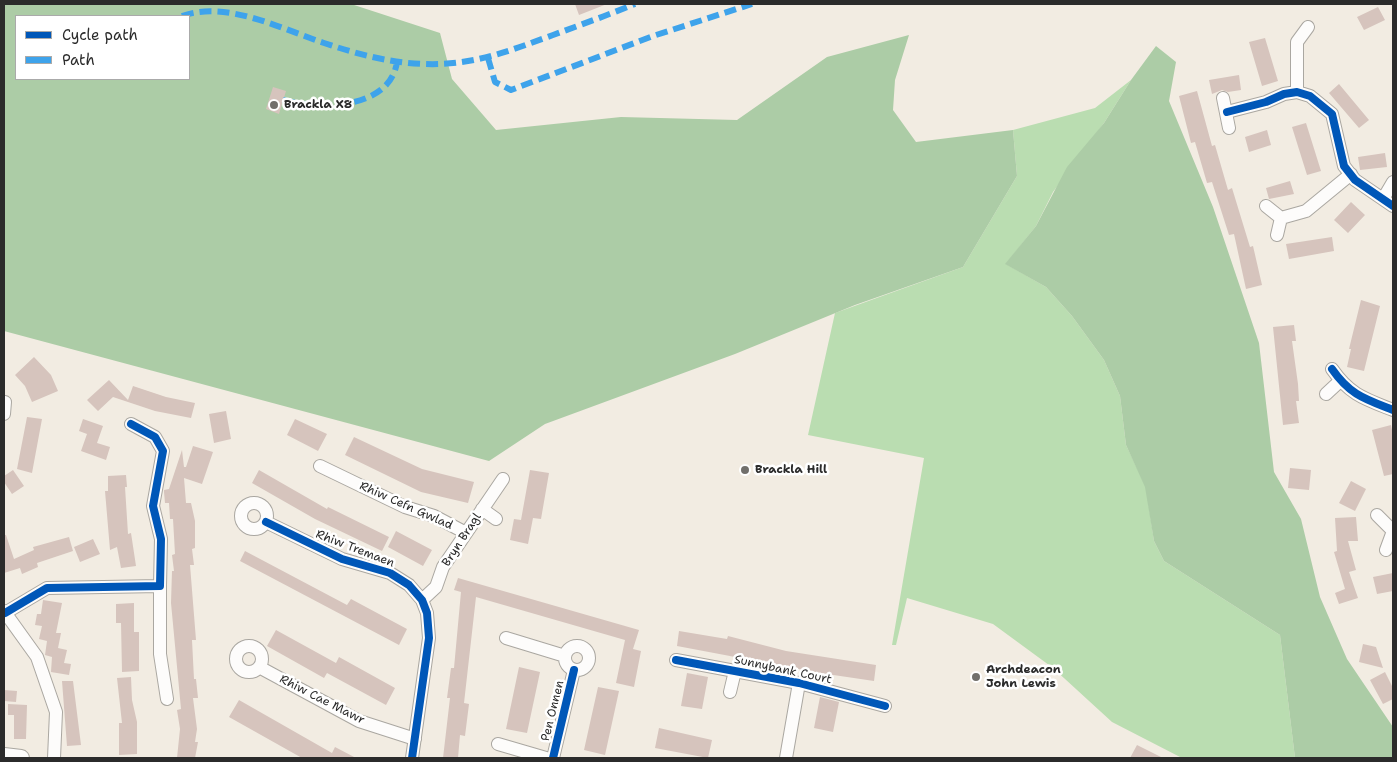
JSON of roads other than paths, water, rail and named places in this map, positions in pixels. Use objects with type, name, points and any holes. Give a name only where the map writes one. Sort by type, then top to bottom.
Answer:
[{"type":"street","points":[[1297,92],[1297,42],[1308,27]]},
{"type":"street","points":[[1227,112],[1266,102],[1284,94],[1297,92],[1310,96],[1332,114],[1344,166],[1355,180],[1388,202],[1393,182]]},
{"type":"street","points":[[1223,98],[1229,128]]},
{"type":"street","points":[[1281,218],[1306,211],[1351,174]]},
{"type":"street","points":[[1266,206],[1281,218]]},
{"type":"street","points":[[1277,235],[1281,218]]},
{"type":"street","points":[[1332,369],[1340,380],[1355,394],[1393,410]]},
{"type":"street","points":[[1326,394],[1340,380]]},
{"type":"street","points":[[131,424],[155,437],[163,450],[153,506],[161,539],[160,654],[167,699]]},
{"type":"street","name":"Rhiw Cefn Gwlad","points":[[320,466],[405,507],[434,516],[466,533]]},
{"type":"street","name":"Bryn Bragl","points":[[422,600],[436,587],[443,567],[502,479]]},
{"type":"street","points":[[482,509],[496,519]]},
{"type":"street","points":[[1377,514],[1393,531],[1386,550]]},
{"type":"street","name":"Rhiw Tremaen","points":[[266,522],[342,558],[390,574],[409,585],[422,600]]},
{"type":"street","points":[[54,758],[56,712],[37,657],[4,612],[47,588],[160,586]]},
{"type":"street","points":[[412,758],[429,638],[427,613],[422,600]]},
{"type":"street","points":[[506,638],[565,656]]},
{"type":"street","name":"Pen Onnen","points":[[578,646],[588,652],[588,665],[581,670],[574,670],[567,664],[565,656],[570,648],[578,646]]},
{"type":"street","name":"Sunnybank Court","points":[[676,660],[799,683],[885,706]]},
{"type":"street","name":"Rhiw Cae Mawr","points":[[259,667],[359,721],[415,739]]},
{"type":"street","name":"Pen Onnen","points":[[553,758],[574,670]]},
{"type":"street","name":"Sunnybank Court","points":[[730,692],[736,671]]},
{"type":"street","name":"Sunnybank Court","points":[[786,758],[799,683]]},
{"type":"street","points":[[513,748],[517,735]]},
{"type":"street","points":[[498,744],[546,758]]},
{"type":"street","points":[[4,756],[21,758]]},
{"type":"place","name":"Brackla X8","points":[[274,105]]},
{"type":"place","name":"Brackla Hill","points":[[745,470]]},
{"type":"place","name":"Archdeacon John Lewis","points":[[976,677]]}]
